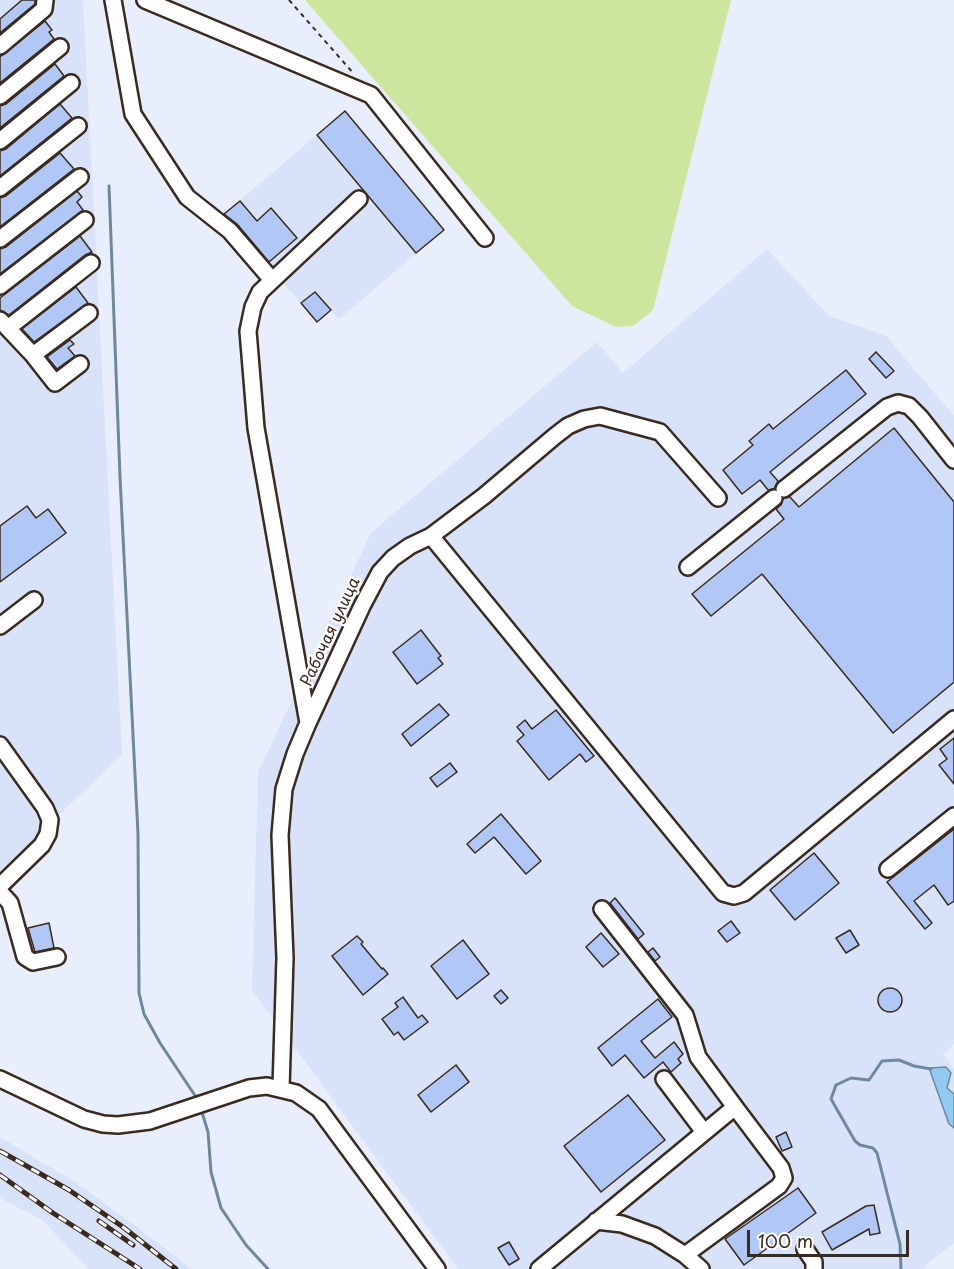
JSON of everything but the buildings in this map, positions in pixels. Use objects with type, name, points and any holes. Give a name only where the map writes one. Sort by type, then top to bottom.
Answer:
[{"type":"street","points":[[0,46],[44,9],[45,0]]},
{"type":"street","points":[[113,0],[133,114],[187,197],[231,231],[272,280]]},
{"type":"street","points":[[144,0],[371,95],[485,238]]},
{"type":"street","points":[[0,96],[60,47]]},
{"type":"street","points":[[0,141],[71,83]]},
{"type":"street","points":[[0,188],[78,126]]},
{"type":"street","points":[[0,239],[80,177]]},
{"type":"street","points":[[308,723],[256,428],[248,331],[253,308],[260,292],[359,199]]},
{"type":"street","points":[[0,286],[85,220]]},
{"type":"street","points":[[80,364],[56,383],[4,324],[91,263]]},
{"type":"street","points":[[33,355],[89,313]]},
{"type":"street","points":[[688,567],[886,407],[898,403],[909,406],[954,460]]},
{"type":"street","name":"Рабочая улица","points":[[281,1088],[285,958],[280,835],[284,789],[308,723],[366,597],[380,572],[393,558],[430,536],[484,496],[568,426],[584,418],[600,416],[660,432],[718,498]]},
{"type":"street","points":[[430,536],[723,893],[734,896],[744,892],[954,719]]},
{"type":"street","points":[[0,626],[34,600]]},
{"type":"street","points":[[0,745],[45,808],[50,820],[48,834],[42,845],[0,886]]},
{"type":"street","points":[[888,869],[954,816]]},
{"type":"street","points":[[0,892],[10,903],[25,957],[33,963],[57,957]]},
{"type":"street","points":[[602,909],[685,1015],[698,1057],[781,1168],[784,1178],[779,1186],[686,1255]]},
{"type":"street","points":[[0,1079],[84,1119],[118,1125],[158,1119],[249,1088],[267,1086],[296,1093],[319,1109],[438,1269]]},
{"type":"street","points":[[664,1079],[704,1132]]},
{"type":"street","points":[[539,1269],[735,1107]]},
{"type":"street","points":[[597,1221],[622,1224],[655,1236],[686,1255],[701,1269]]},
{"type":"street","points":[[805,1249],[814,1262],[814,1269]]},
{"type":"path","points":[[289,0],[358,79]]},
{"type":"shaded area","points":[[0,0],[83,0],[122,755],[0,871]]},
{"type":"shaded area","points":[[345,111],[444,230],[339,319],[331,310],[317,322],[224,214]]},
{"type":"shaded area","points":[[767,249],[829,316],[886,336],[954,416],[954,1044],[943,1054],[954,1069],[954,1243],[921,1269],[458,1269],[252,990],[258,772],[371,533],[597,342],[623,373]]},
{"type":"shaded area","points":[[0,1137],[75,1182],[191,1269],[89,1269],[41,1219],[0,1198]]},
{"type":"green space","points":[[305,0],[731,0],[653,310],[633,326],[616,327],[572,306]]},
{"type":"water","points":[[946,1067],[951,1073],[947,1088],[954,1094],[954,1128],[949,1124],[929,1068]]},
{"type":"waterway","points":[[109,186],[120,477],[138,834],[139,993],[144,1014],[160,1043],[198,1100]]},
{"type":"waterway","points":[[901,1269],[900,1244],[877,1153],[873,1148],[860,1145],[855,1141],[831,1099],[836,1085],[851,1078],[869,1080],[882,1061],[899,1060],[931,1069]]},
{"type":"waterway","points":[[201,1109],[208,1132],[211,1172],[221,1208],[246,1245],[268,1269]]},
{"type":"railway","points":[[0,1151],[69,1190],[123,1227],[176,1269]]},
{"type":"railway","points":[[0,1175],[53,1213],[140,1269]]},
{"type":"railway","points":[[99,1221],[133,1245]]}]
